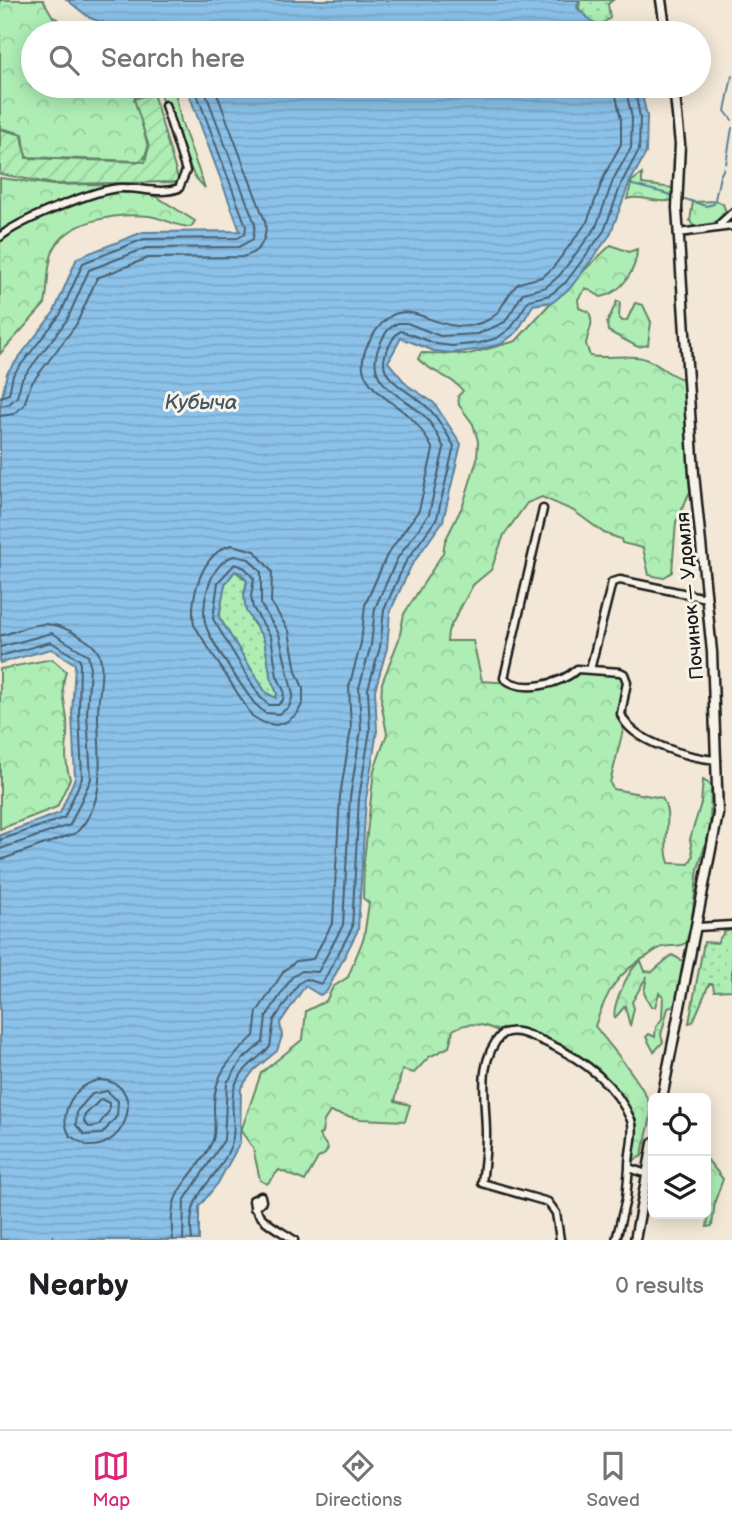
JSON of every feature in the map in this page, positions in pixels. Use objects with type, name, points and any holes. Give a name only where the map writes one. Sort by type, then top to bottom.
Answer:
[{"type":"main road","points":[[661,0],[664,21]]},
{"type":"main road","name":"Починок — Удомля","points":[[663,1093],[718,814],[717,760],[694,474],[679,233],[679,125],[676,98]]},
{"type":"main road","points":[[635,1240],[648,1174]]},
{"type":"street","points":[[0,237],[14,225],[110,189],[166,191],[179,188],[186,171],[165,105]]},
{"type":"street","points":[[718,226],[732,213]]},
{"type":"street","points":[[679,233],[732,226]]},
{"type":"street","points":[[544,509],[504,678],[522,684],[552,684],[569,678],[578,669],[624,674],[627,682],[621,714],[631,730],[688,756],[717,760]]},
{"type":"street","points":[[590,670],[612,582],[620,580],[706,598]]},
{"type":"street","points":[[697,927],[732,925]]},
{"type":"street","points":[[560,1240],[556,1213],[548,1202],[482,1183],[486,1133],[484,1078],[491,1052],[502,1034],[514,1031],[573,1054],[600,1077],[631,1121],[626,1199],[615,1240]]},
{"type":"street","points":[[629,1168],[648,1174]]},
{"type":"street","points":[[254,1208],[294,1240]]},
{"type":"green space","points":[[0,0],[43,0],[53,17],[61,21],[21,21],[21,98],[135,98],[148,147],[144,158],[139,161],[26,157],[23,134],[0,128]]},
{"type":"green space","points":[[580,0],[613,0],[608,4],[610,18],[606,21],[591,21],[579,9]]},
{"type":"green space","points":[[154,98],[179,182],[53,184],[0,174],[0,129],[22,135],[26,158],[145,162],[149,147],[134,99]]},
{"type":"green space","points":[[161,98],[176,98],[181,121],[205,188],[194,176],[180,142],[171,134]]},
{"type":"green space","points":[[642,174],[642,184],[674,188],[673,200],[627,199],[632,181]]},
{"type":"green space","points":[[0,178],[53,185],[100,184],[124,193],[141,192],[157,197],[195,221],[191,227],[186,227],[149,216],[109,217],[82,225],[70,232],[60,240],[53,251],[45,304],[0,354]]},
{"type":"green space","points":[[717,201],[723,204],[726,212],[714,223],[694,227],[690,221],[693,202]]},
{"type":"green space","points":[[611,245],[629,252],[637,249],[631,272],[615,291],[601,297],[586,288],[578,299],[579,308],[589,312],[591,317],[586,344],[590,356],[642,358],[683,379],[690,492],[676,522],[672,572],[663,578],[649,575],[643,548],[622,543],[621,539],[604,533],[574,511],[542,497],[527,503],[504,535],[491,570],[473,585],[448,631],[447,641],[473,641],[482,681],[551,686],[565,683],[581,670],[619,673],[625,677],[627,714],[610,783],[613,789],[662,798],[667,813],[666,847],[669,863],[689,864],[693,856],[690,839],[701,803],[703,780],[711,785],[710,828],[698,869],[689,941],[659,948],[621,976],[608,994],[595,1026],[637,1081],[648,1102],[648,1128],[642,1156],[634,1160],[636,1119],[599,1069],[565,1046],[530,1032],[513,1028],[500,1032],[482,1025],[471,1025],[453,1030],[449,1047],[429,1057],[414,1073],[402,1070],[395,1101],[410,1105],[405,1121],[360,1119],[330,1112],[319,1135],[328,1148],[325,1154],[318,1158],[305,1181],[279,1170],[267,1184],[260,1180],[253,1148],[241,1131],[261,1073],[303,1039],[306,1011],[326,1001],[333,987],[348,977],[364,937],[369,903],[363,898],[364,861],[374,770],[387,734],[381,702],[382,683],[399,639],[404,614],[443,553],[445,541],[463,505],[477,459],[478,441],[473,424],[459,405],[458,396],[463,391],[418,359],[421,353],[469,354],[516,341],[554,299]]},
{"type":"green space","points":[[617,301],[620,302],[619,317],[622,321],[627,320],[635,303],[643,305],[651,322],[648,345],[638,347],[608,331],[607,323]]},
{"type":"green space","points":[[235,571],[247,581],[244,593],[251,620],[264,639],[276,698],[266,693],[219,617],[225,584]]},
{"type":"green space","points":[[52,659],[66,671],[63,689],[67,728],[66,762],[70,779],[57,807],[0,829],[0,669]]},
{"type":"green space","points":[[732,930],[732,990],[714,991],[713,984],[709,984],[693,1022],[689,1023],[704,942],[717,943],[724,932]]},
{"type":"green space","points":[[672,955],[683,961],[677,1005],[668,1008],[661,1035],[663,1042],[654,1052],[646,1037],[649,1034],[655,1037],[656,1027],[662,1019],[663,996],[659,993],[655,1007],[651,1007],[644,993],[647,976],[632,1002],[634,1008],[630,1026],[625,1006],[615,1018],[616,1005],[627,978],[637,964],[641,961],[645,971],[652,972]]},
{"type":"green space","points":[[711,1164],[723,1179],[715,1201],[712,1226],[707,1227],[708,1219],[711,1219]]},
{"type":"water","points":[[67,0],[579,0],[577,8],[591,21],[99,21],[90,18]]},
{"type":"water","name":"Кубыча","points":[[190,98],[643,98],[647,116],[646,153],[629,184],[610,235],[571,287],[553,302],[533,305],[517,332],[501,344],[452,353],[434,351],[401,338],[388,362],[407,385],[434,403],[461,444],[443,521],[411,566],[390,612],[387,648],[375,690],[377,731],[366,799],[358,930],[327,991],[320,995],[305,986],[280,1023],[282,1036],[277,1051],[254,1070],[241,1088],[240,1143],[218,1183],[199,1207],[199,1240],[56,1240],[53,1236],[51,1240],[0,1240],[0,835],[60,813],[75,778],[72,714],[75,664],[51,649],[0,663],[0,406],[7,373],[54,312],[77,258],[143,232],[240,231]],"holes":[[[235,571],[241,573],[247,581],[244,597],[246,611],[264,639],[276,698],[266,693],[219,617],[225,584]]]},
{"type":"waterway","points":[[732,76],[725,111],[732,120]]},
{"type":"waterway","points":[[726,164],[732,128]]},
{"type":"waterway","points":[[685,199],[706,206],[714,204],[724,168]]},
{"type":"waterway","points":[[629,184],[672,195]]}]
